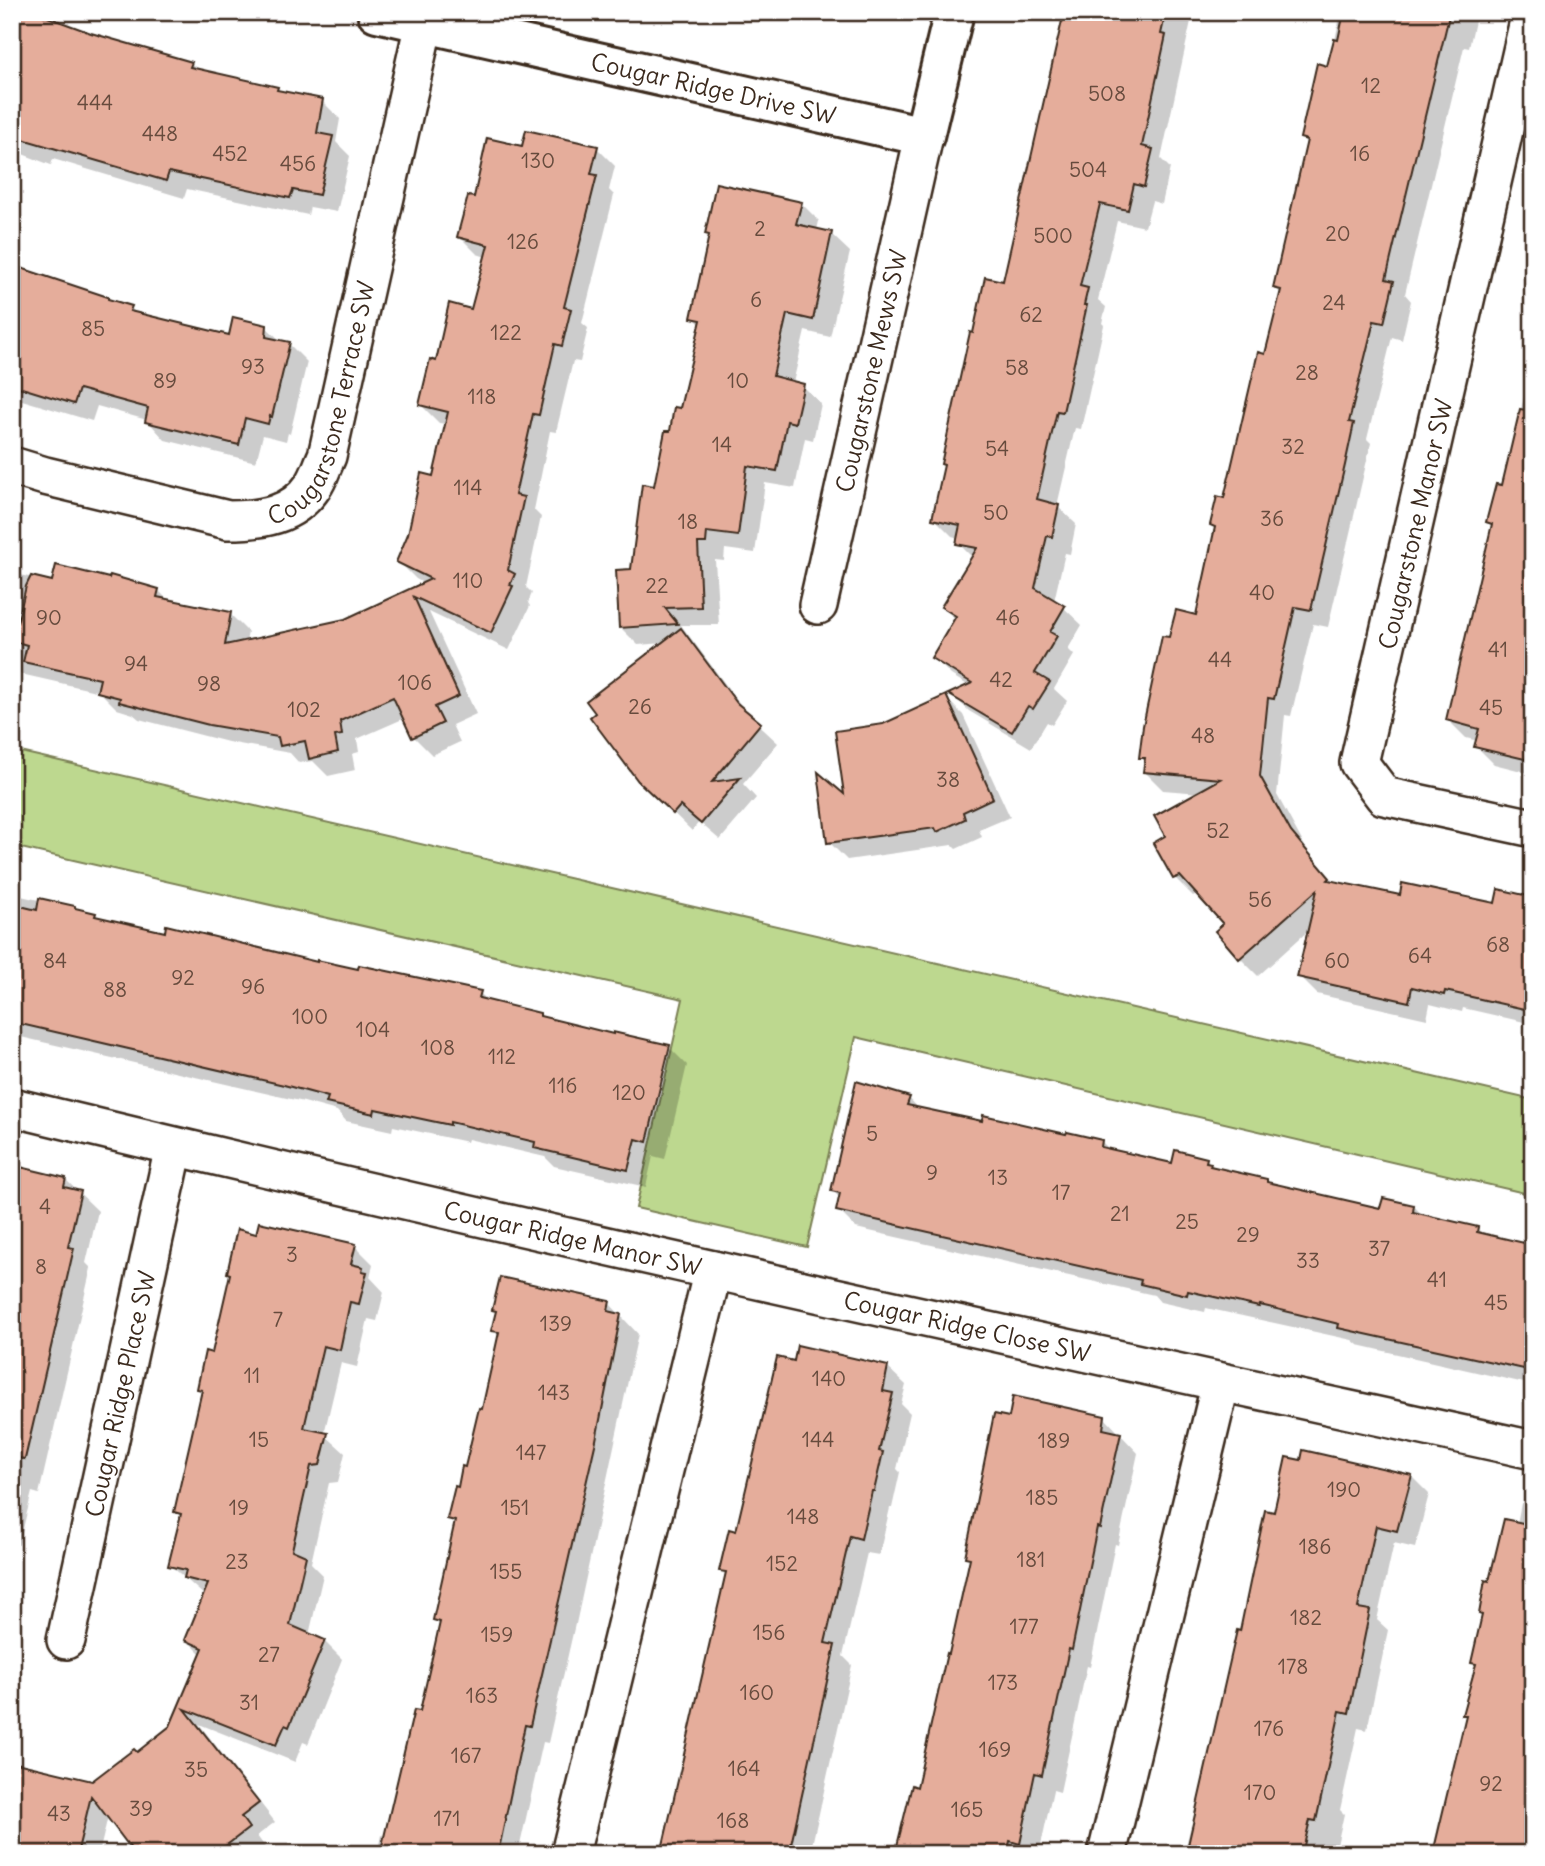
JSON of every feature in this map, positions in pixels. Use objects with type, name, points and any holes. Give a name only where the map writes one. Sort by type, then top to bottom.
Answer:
[{"type":"street","name":"Cougar Ridge Drive SW","points":[[377,12],[924,136]]},
{"type":"street","points":[[924,136],[954,12]]},
{"type":"street","name":"Cougarstone Manor SW","points":[[1531,12],[1523,98],[1359,763],[1384,796],[1533,828]]},
{"type":"street","name":"Cougarstone Terrace SW","points":[[12,466],[45,477],[228,520],[258,520],[290,509],[313,487],[327,456],[424,23]]},
{"type":"street","name":"Cougarstone Mews SW","points":[[818,605],[924,136]]},
{"type":"street","name":"Cougar Ridge Manor SW","points":[[12,1107],[174,1147],[713,1270],[570,1854]]},
{"type":"street","name":"Cougar Ridge Place SW","points":[[66,1640],[174,1147]]},
{"type":"street","name":"Cougar Ridge Close SW","points":[[713,1270],[1533,1450]]},
{"type":"street","points":[[1107,1854],[1221,1381]]},
{"type":"green space","points":[[12,750],[1533,1100],[1533,1195],[856,1037],[807,1247],[636,1208],[683,999],[12,846]]},
{"type":"building","points":[[19,12],[34,12],[91,33],[192,62],[190,67],[323,99],[317,133],[333,136],[319,195],[293,190],[290,198],[169,172],[166,181],[12,136],[12,30]]},
{"type":"building","points":[[1064,12],[1166,12],[1161,34],[1166,35],[1142,146],[1153,149],[1144,187],[1134,184],[1128,210],[1100,204],[1080,286],[1088,288],[1084,305],[1087,305],[1063,412],[1057,411],[1037,499],[1059,505],[1052,537],[1047,536],[1035,588],[1065,606],[1050,632],[1057,636],[1035,673],[1050,682],[1033,709],[1028,706],[1012,732],[948,694],[972,683],[931,658],[956,616],[941,607],[977,548],[956,544],[960,525],[932,519],[944,465],[941,464],[970,332],[973,333],[985,277],[1003,281]]},
{"type":"building","points":[[1344,12],[1450,12],[1386,279],[1394,281],[1384,323],[1374,321],[1349,422],[1354,423],[1311,610],[1295,607],[1274,699],[1268,698],[1260,776],[1291,832],[1330,878],[1328,880],[1400,895],[1402,883],[1495,903],[1498,889],[1533,897],[1533,1011],[1445,991],[1444,995],[1412,987],[1409,1002],[1297,977],[1317,890],[1239,959],[1215,931],[1223,924],[1180,876],[1173,879],[1153,843],[1165,836],[1154,816],[1221,779],[1143,772],[1145,758],[1139,758],[1143,726],[1162,636],[1169,637],[1176,610],[1196,615],[1215,527],[1210,525],[1217,496],[1224,498],[1258,352],[1265,354],[1281,290],[1273,288],[1307,140],[1300,138],[1317,63],[1327,66],[1334,39],[1338,40]]},
{"type":"building","points":[[526,130],[598,146],[591,174],[597,175],[564,307],[571,309],[562,346],[555,344],[539,415],[533,414],[515,495],[524,497],[508,570],[515,574],[510,585],[513,586],[491,633],[414,597],[459,696],[435,707],[443,723],[412,738],[393,697],[340,721],[342,735],[335,736],[338,752],[309,759],[305,741],[280,746],[278,737],[209,725],[119,702],[120,698],[97,692],[100,679],[23,662],[27,645],[13,641],[26,586],[31,576],[52,581],[56,565],[109,578],[110,575],[159,589],[157,597],[231,612],[225,645],[345,619],[431,579],[396,562],[408,534],[421,473],[433,476],[448,412],[419,405],[430,359],[436,361],[449,303],[471,309],[488,245],[457,237],[468,196],[474,197],[487,138],[522,146]]},
{"type":"building","points":[[716,183],[802,202],[796,224],[832,232],[813,320],[787,314],[773,376],[804,384],[795,423],[787,421],[777,471],[747,466],[738,536],[707,532],[706,543],[698,543],[701,607],[665,608],[678,624],[619,628],[616,570],[631,569],[642,484],[654,486],[665,431],[670,431],[674,407],[680,408],[701,320],[691,318],[709,235],[705,234]]},
{"type":"building","points":[[12,265],[132,306],[130,311],[229,335],[233,317],[267,325],[266,337],[290,342],[268,424],[245,418],[239,445],[145,422],[148,408],[79,389],[74,404],[12,385]]},
{"type":"building","points":[[1520,409],[1533,411],[1533,761],[1474,747],[1479,729],[1446,720],[1492,524],[1486,522],[1496,484],[1502,485]]},
{"type":"building","points":[[681,628],[737,703],[761,723],[712,782],[740,778],[701,824],[680,806],[673,814],[638,781],[590,717],[595,713],[586,701]]},
{"type":"building","points":[[946,695],[993,798],[963,812],[965,819],[937,832],[935,828],[827,843],[818,772],[844,794],[835,731],[883,724]]},
{"type":"building","points":[[39,898],[75,906],[96,913],[95,916],[165,932],[166,925],[317,962],[358,969],[359,965],[481,991],[479,998],[540,1013],[540,1016],[670,1045],[647,1142],[636,1139],[628,1170],[534,1148],[535,1142],[450,1122],[450,1125],[375,1109],[374,1114],[326,1103],[328,1097],[284,1085],[12,1022],[12,904],[37,910]]},
{"type":"building","points":[[856,1081],[910,1097],[907,1105],[982,1121],[983,1115],[1066,1134],[1067,1132],[1102,1140],[1101,1147],[1172,1163],[1175,1150],[1207,1158],[1206,1162],[1211,1163],[1210,1166],[1267,1179],[1267,1182],[1380,1208],[1383,1198],[1414,1205],[1413,1212],[1478,1227],[1477,1232],[1533,1245],[1533,1371],[1338,1328],[1339,1324],[1260,1305],[1259,1307],[1188,1291],[1187,1295],[1140,1284],[1141,1280],[836,1211],[840,1193],[831,1191]]},
{"type":"building","points":[[12,1165],[66,1178],[64,1187],[81,1191],[68,1247],[74,1248],[25,1459],[12,1457]]},
{"type":"building","points":[[259,1222],[356,1244],[351,1264],[363,1267],[362,1271],[367,1272],[359,1304],[350,1302],[340,1350],[323,1346],[304,1428],[328,1433],[320,1465],[311,1466],[292,1550],[306,1556],[290,1625],[325,1640],[289,1727],[285,1725],[276,1745],[185,1709],[259,1803],[241,1817],[249,1828],[215,1854],[135,1854],[91,1796],[77,1854],[12,1854],[12,1762],[92,1781],[134,1749],[137,1752],[170,1726],[203,1648],[185,1640],[208,1584],[184,1578],[186,1570],[168,1566],[181,1514],[174,1512],[202,1390],[197,1389],[205,1351],[212,1353],[237,1229],[256,1234]]},
{"type":"building","points":[[500,1277],[610,1301],[608,1311],[621,1314],[595,1445],[530,1726],[525,1725],[498,1854],[380,1854],[414,1710],[420,1711],[440,1622],[433,1620],[455,1521],[447,1519],[455,1486],[458,1487],[462,1466],[465,1467],[479,1408],[482,1409],[499,1332],[491,1331],[496,1311],[492,1310]]},
{"type":"building","points":[[797,1345],[888,1366],[883,1391],[893,1393],[879,1451],[883,1452],[861,1539],[850,1536],[825,1643],[835,1645],[789,1854],[661,1854],[726,1572],[719,1571],[729,1529],[736,1531],[777,1357],[794,1361]]},
{"type":"building","points":[[1013,1396],[1105,1416],[1103,1429],[1121,1433],[1100,1528],[1097,1527],[1072,1650],[1069,1649],[1042,1775],[1035,1773],[1020,1844],[1010,1841],[1007,1854],[895,1854],[912,1785],[917,1787],[947,1653],[949,1654],[970,1558],[965,1557],[994,1414],[1009,1417]]},
{"type":"building","points":[[1303,1450],[1412,1475],[1397,1531],[1376,1526],[1358,1608],[1370,1610],[1349,1713],[1340,1711],[1316,1821],[1310,1820],[1302,1854],[1186,1854],[1237,1630],[1240,1631],[1265,1510],[1274,1512],[1286,1457],[1301,1460]]},
{"type":"building","points":[[1504,1519],[1533,1525],[1533,1854],[1457,1854],[1434,1849],[1466,1715],[1462,1715],[1476,1664],[1471,1663],[1482,1615],[1479,1614],[1485,1580],[1489,1581]]}]
